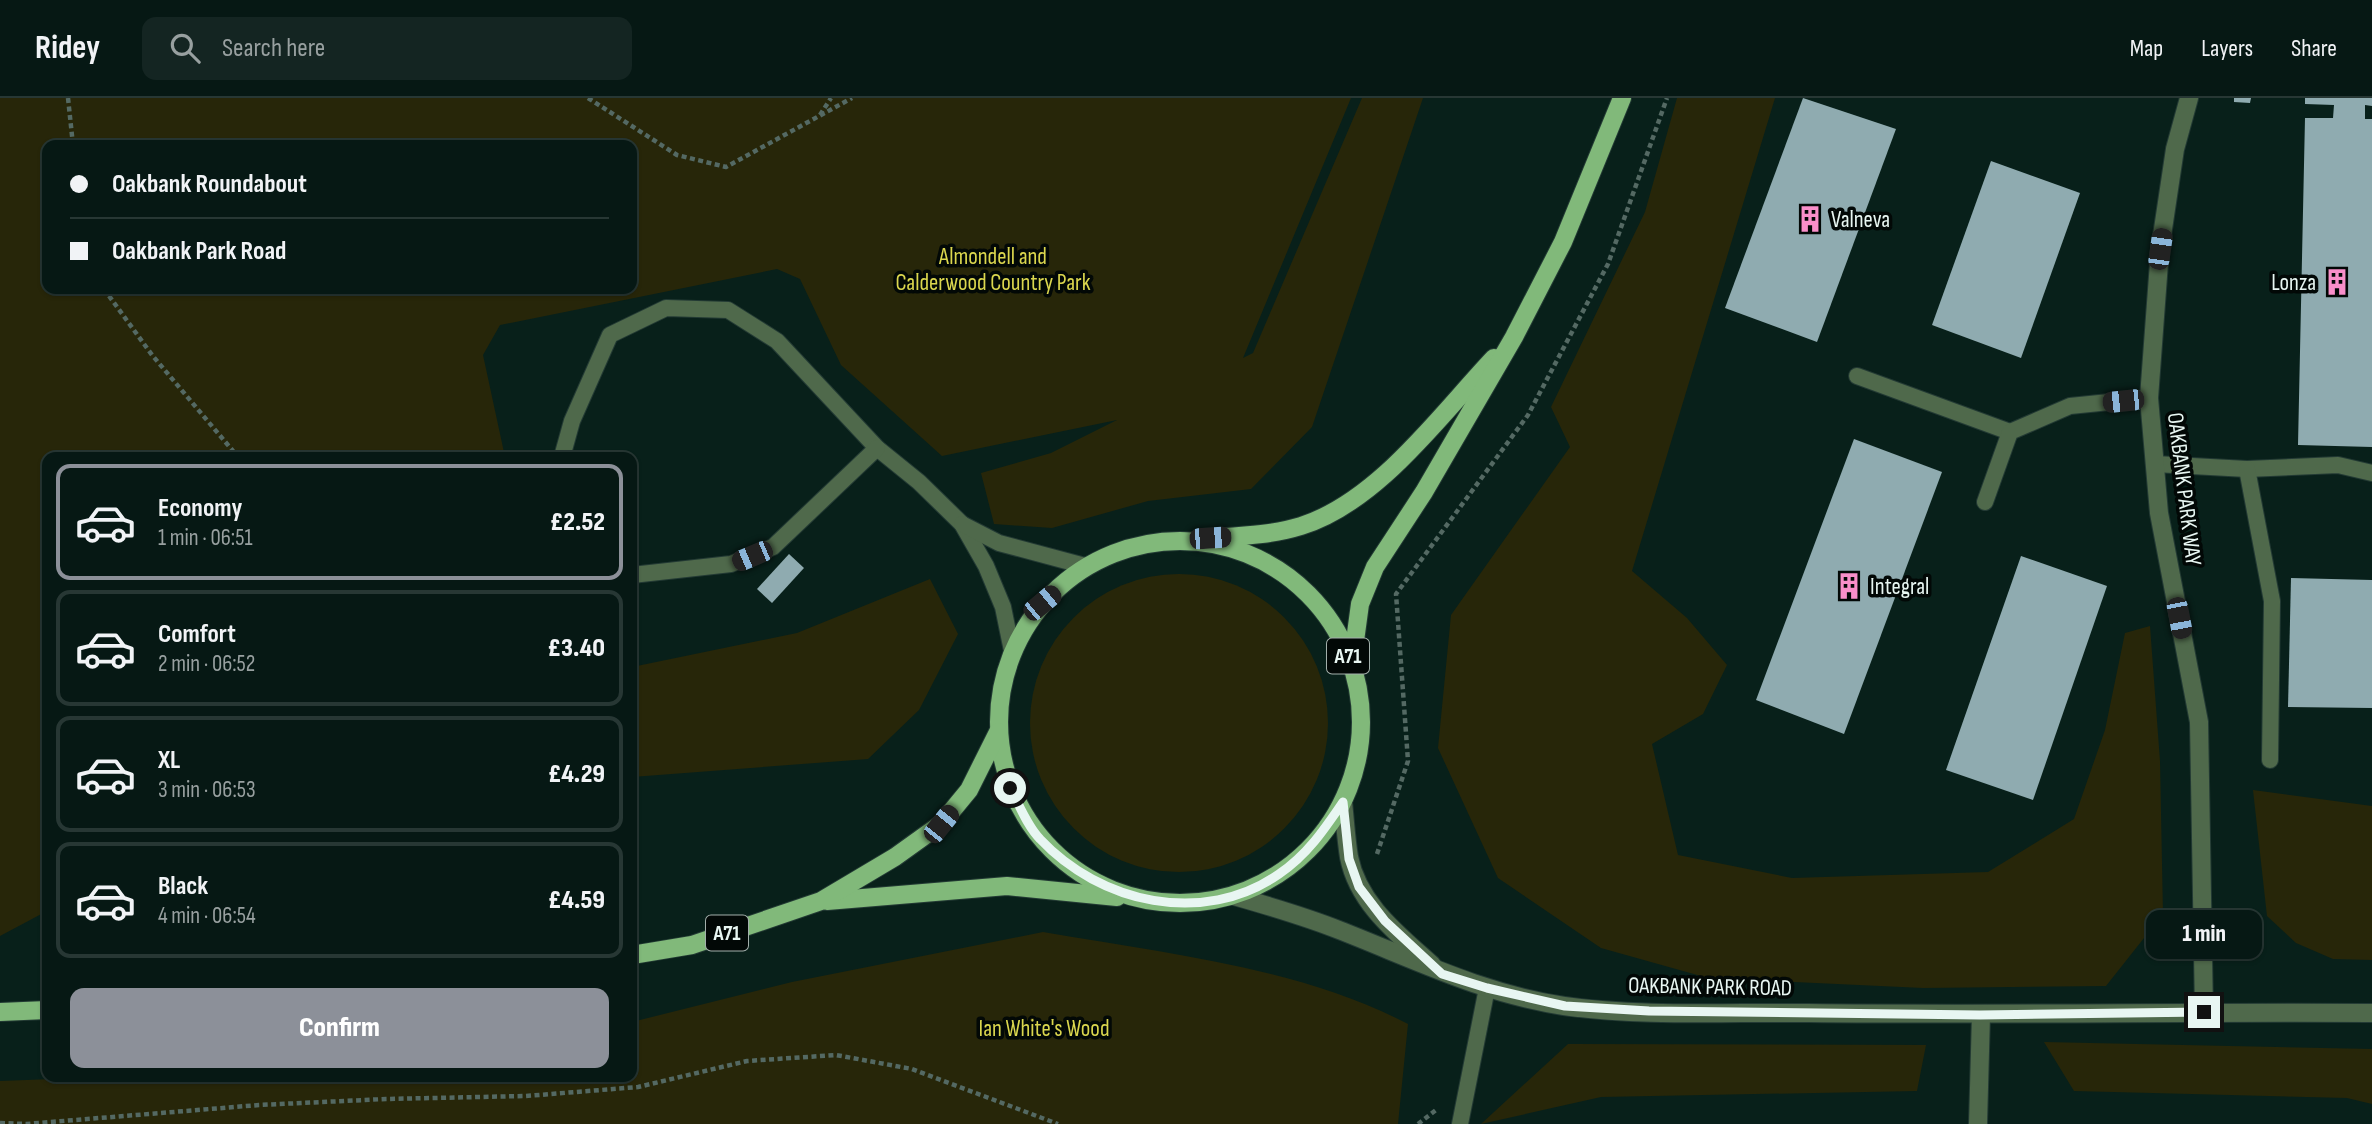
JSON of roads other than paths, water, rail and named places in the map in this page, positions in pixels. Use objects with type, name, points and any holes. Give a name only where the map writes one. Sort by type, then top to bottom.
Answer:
[{"type":"main road","name":"A71","points":[[821,901],[1007,886],[1184,904],[1234,896],[1278,875],[1315,843],[1343,802],[1358,757],[1360,722],[1352,663],[1360,604],[1375,567],[1424,492],[1514,337],[1563,242],[1622,98]]},
{"type":"main road","name":"A71","points":[[1134,898],[1081,876],[1038,838],[1010,788],[998,732],[1000,691],[1012,651],[1042,603],[1085,566],[1134,545],[1259,535],[1302,526],[1337,510],[1364,493],[1393,466],[1514,337]]},
{"type":"main road","name":"A71","points":[[1186,540],[1240,550],[1288,576],[1327,615],[1352,663]]},
{"type":"main road","name":"A71","points":[[637,954],[692,945],[821,901],[895,857],[941,824],[969,790],[998,732]]},
{"type":"main road","points":[[0,1012],[42,1010]]},
{"type":"street","name":"OAKBANK PARK WAY","points":[[2189,98],[2175,149],[2160,249],[2149,398],[2159,513],[2199,722],[2204,1012]]},
{"type":"street","name":"OAKBANK PARK ROAD","points":[[1343,802],[1349,859],[1359,887],[1385,921],[1442,974]]},
{"type":"street","name":"OAKBANK PARK ROAD","points":[[1234,896],[1316,921],[1442,974],[1487,988],[1565,1006],[1649,1011],[1980,1015],[2372,1013]]},
{"type":"street","points":[[1978,1124],[1980,1015]]},
{"type":"lane","points":[[563,452],[572,421],[610,335],[666,308],[728,310],[777,341],[877,447],[919,482],[962,524],[986,566],[1003,607],[1012,651]]},
{"type":"lane","points":[[1857,376],[2010,432],[2070,406],[2149,398]]},
{"type":"lane","points":[[1985,502],[2010,432]]},
{"type":"lane","points":[[637,574],[732,565],[773,547],[877,447]]},
{"type":"lane","points":[[2155,464],[2247,469],[2338,465],[2372,473]]},
{"type":"lane","points":[[2247,469],[2272,601],[2270,760]]},
{"type":"lane","points":[[962,524],[999,543],[1085,566]]},
{"type":"lane","points":[[1460,1124],[1487,988]]},
{"type":"place","name":"Valneva","points":[[1810,219]]},
{"type":"place","name":"Lonza","points":[[2337,282]]},
{"type":"place","name":"Integral","points":[[1849,586]]},
{"type":"park label","name":"Almondell and Calderwood Country Park","points":[[993,269]]},
{"type":"park label","name":"Ian White's Wood","points":[[1044,1028]]}]
